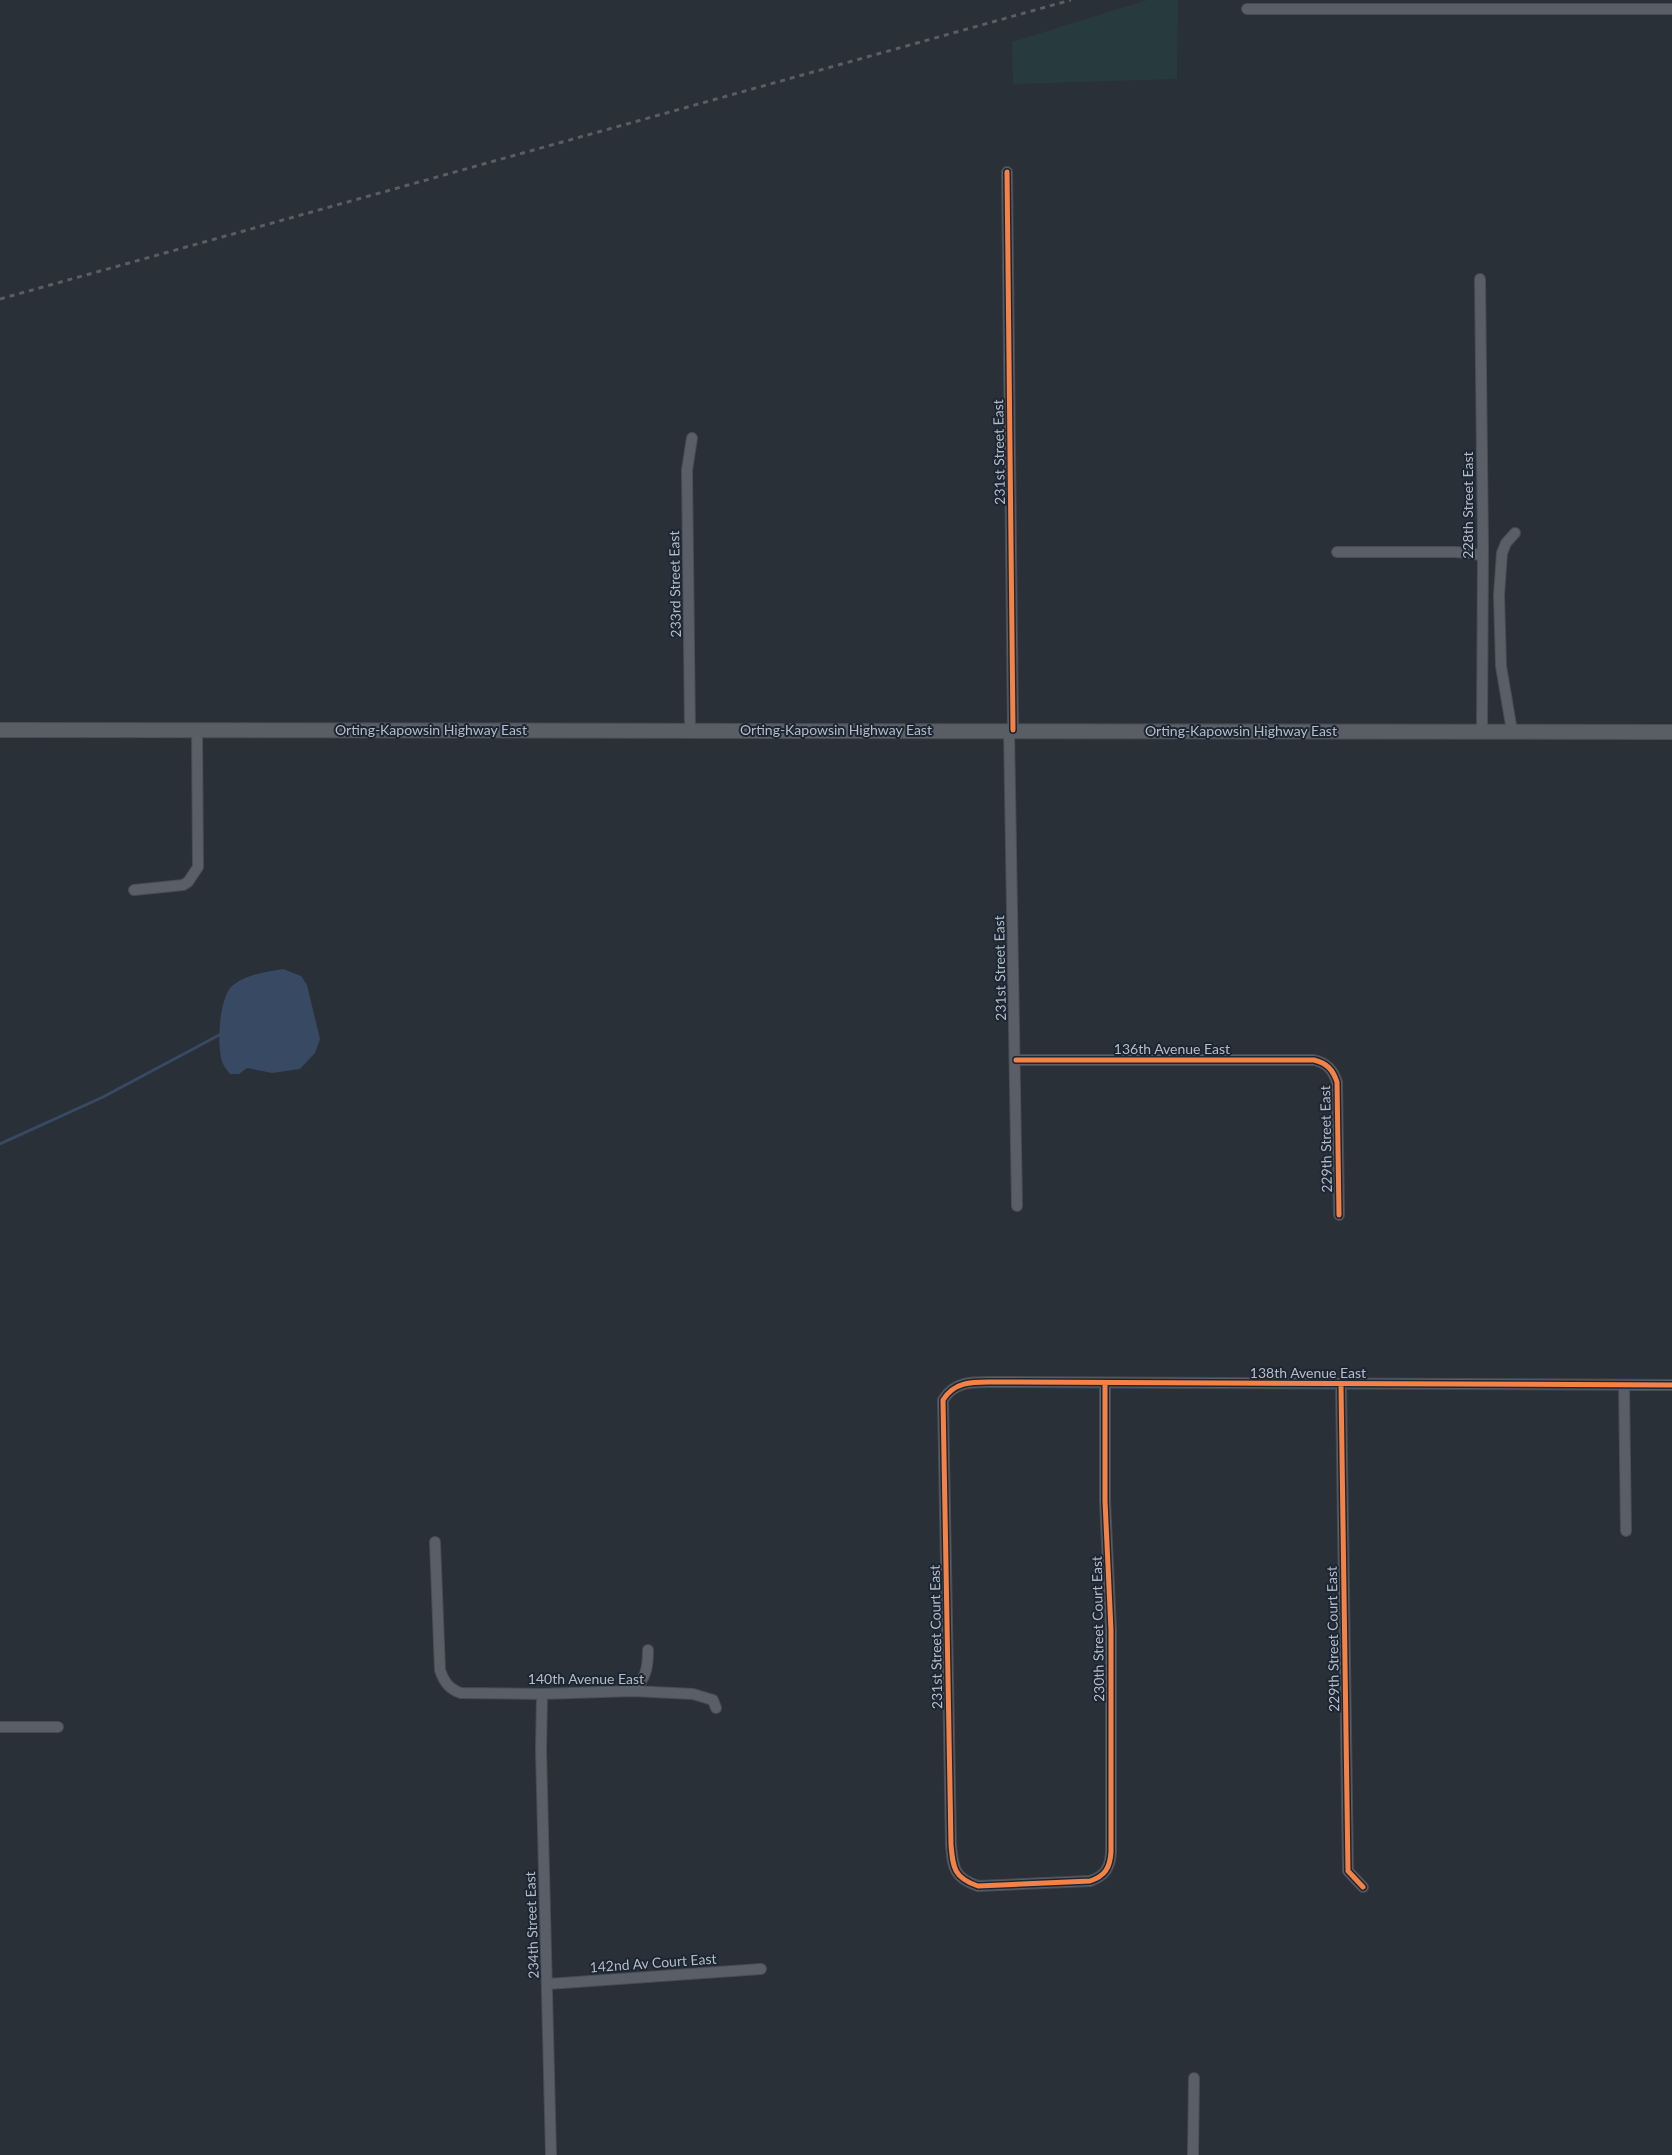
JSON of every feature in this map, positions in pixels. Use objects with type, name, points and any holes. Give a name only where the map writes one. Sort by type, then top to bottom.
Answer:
[{"type":"main road","name":"Orting-Kapowsin Highway East","points":[[0,730],[1672,732]]},
{"type":"street","points":[[1247,9],[1530,4],[1672,9]]},
{"type":"street","name":"231st Street East","points":[[1007,172],[1017,1206]]},
{"type":"street","name":"228th Street East","points":[[1480,279],[1482,731]]},
{"type":"street","name":"233rd Street East","points":[[690,730],[687,470],[692,438]]},
{"type":"street","points":[[1512,731],[1501,666],[1499,595],[1502,553],[1506,543],[1515,532]]},
{"type":"street","points":[[1337,552],[1453,552],[1472,553],[1482,556]]},
{"type":"street","points":[[134,890],[183,885],[196,872],[199,842],[197,730]]},
{"type":"street","name":"136th Avenue East","points":[[1016,1060],[1314,1060],[1327,1065]]},
{"type":"street","name":"229th Street East","points":[[1327,1065],[1337,1082],[1339,1215]]},
{"type":"street","name":"138th Avenue East","points":[[948,1393],[962,1384],[972,1382],[1672,1385]]},
{"type":"street","name":"230th Street Court East","points":[[961,1878],[971,1883],[988,1885],[1090,1882],[1099,1878],[1109,1867],[1111,1852],[1111,1630],[1105,1501],[1105,1384]]},
{"type":"street","name":"229th Street Court East","points":[[1341,1385],[1348,1872],[1363,1887]]},
{"type":"street","points":[[1624,1385],[1626,1531]]},
{"type":"street","name":"231st Street Court East","points":[[948,1393],[944,1400],[944,1457],[951,1845],[952,1865],[955,1872],[961,1878]]},
{"type":"street","name":"140th Avenue East","points":[[435,1542],[440,1670],[446,1684],[450,1687],[461,1692],[542,1694],[633,1691],[693,1694],[709,1697],[715,1703],[716,1708]]},
{"type":"street","points":[[633,1691],[645,1676],[648,1665],[648,1650]]},
{"type":"street","name":"234th Street East","points":[[542,1694],[541,1750],[551,2155]]},
{"type":"street","points":[[0,1727],[58,1727]]},
{"type":"street","name":"142nd Av Court East","points":[[548,1984],[760,1969]]},
{"type":"street","points":[[1193,2155],[1194,2078]]},
{"type":"green space","points":[[1147,0],[1178,0],[1177,79],[1013,84],[1012,42]]},
{"type":"water","points":[[283,969],[301,976],[307,985],[320,1039],[315,1053],[300,1069],[272,1073],[247,1068],[239,1074],[230,1074],[223,1064],[221,1057],[219,1035],[224,1001],[228,992],[232,986],[243,979],[256,974]]},
{"type":"waterway","points":[[0,1144],[103,1097],[223,1033]]},
{"type":"railway","points":[[0,299],[1071,0]]},
{"type":"cycle path","points":[[1007,172],[1013,730]]},
{"type":"cycle path","points":[[1016,1060],[1314,1060],[1323,1063],[1334,1074],[1337,1082],[1339,1215]]},
{"type":"cycle path","points":[[1105,1383],[1105,1501],[1111,1630],[1111,1852],[1108,1867],[1103,1874],[1090,1881],[978,1886],[959,1876],[954,1866],[951,1845],[943,1400],[953,1389],[973,1382],[1672,1385]]},
{"type":"cycle path","points":[[1341,1385],[1348,1871],[1363,1887]]}]
